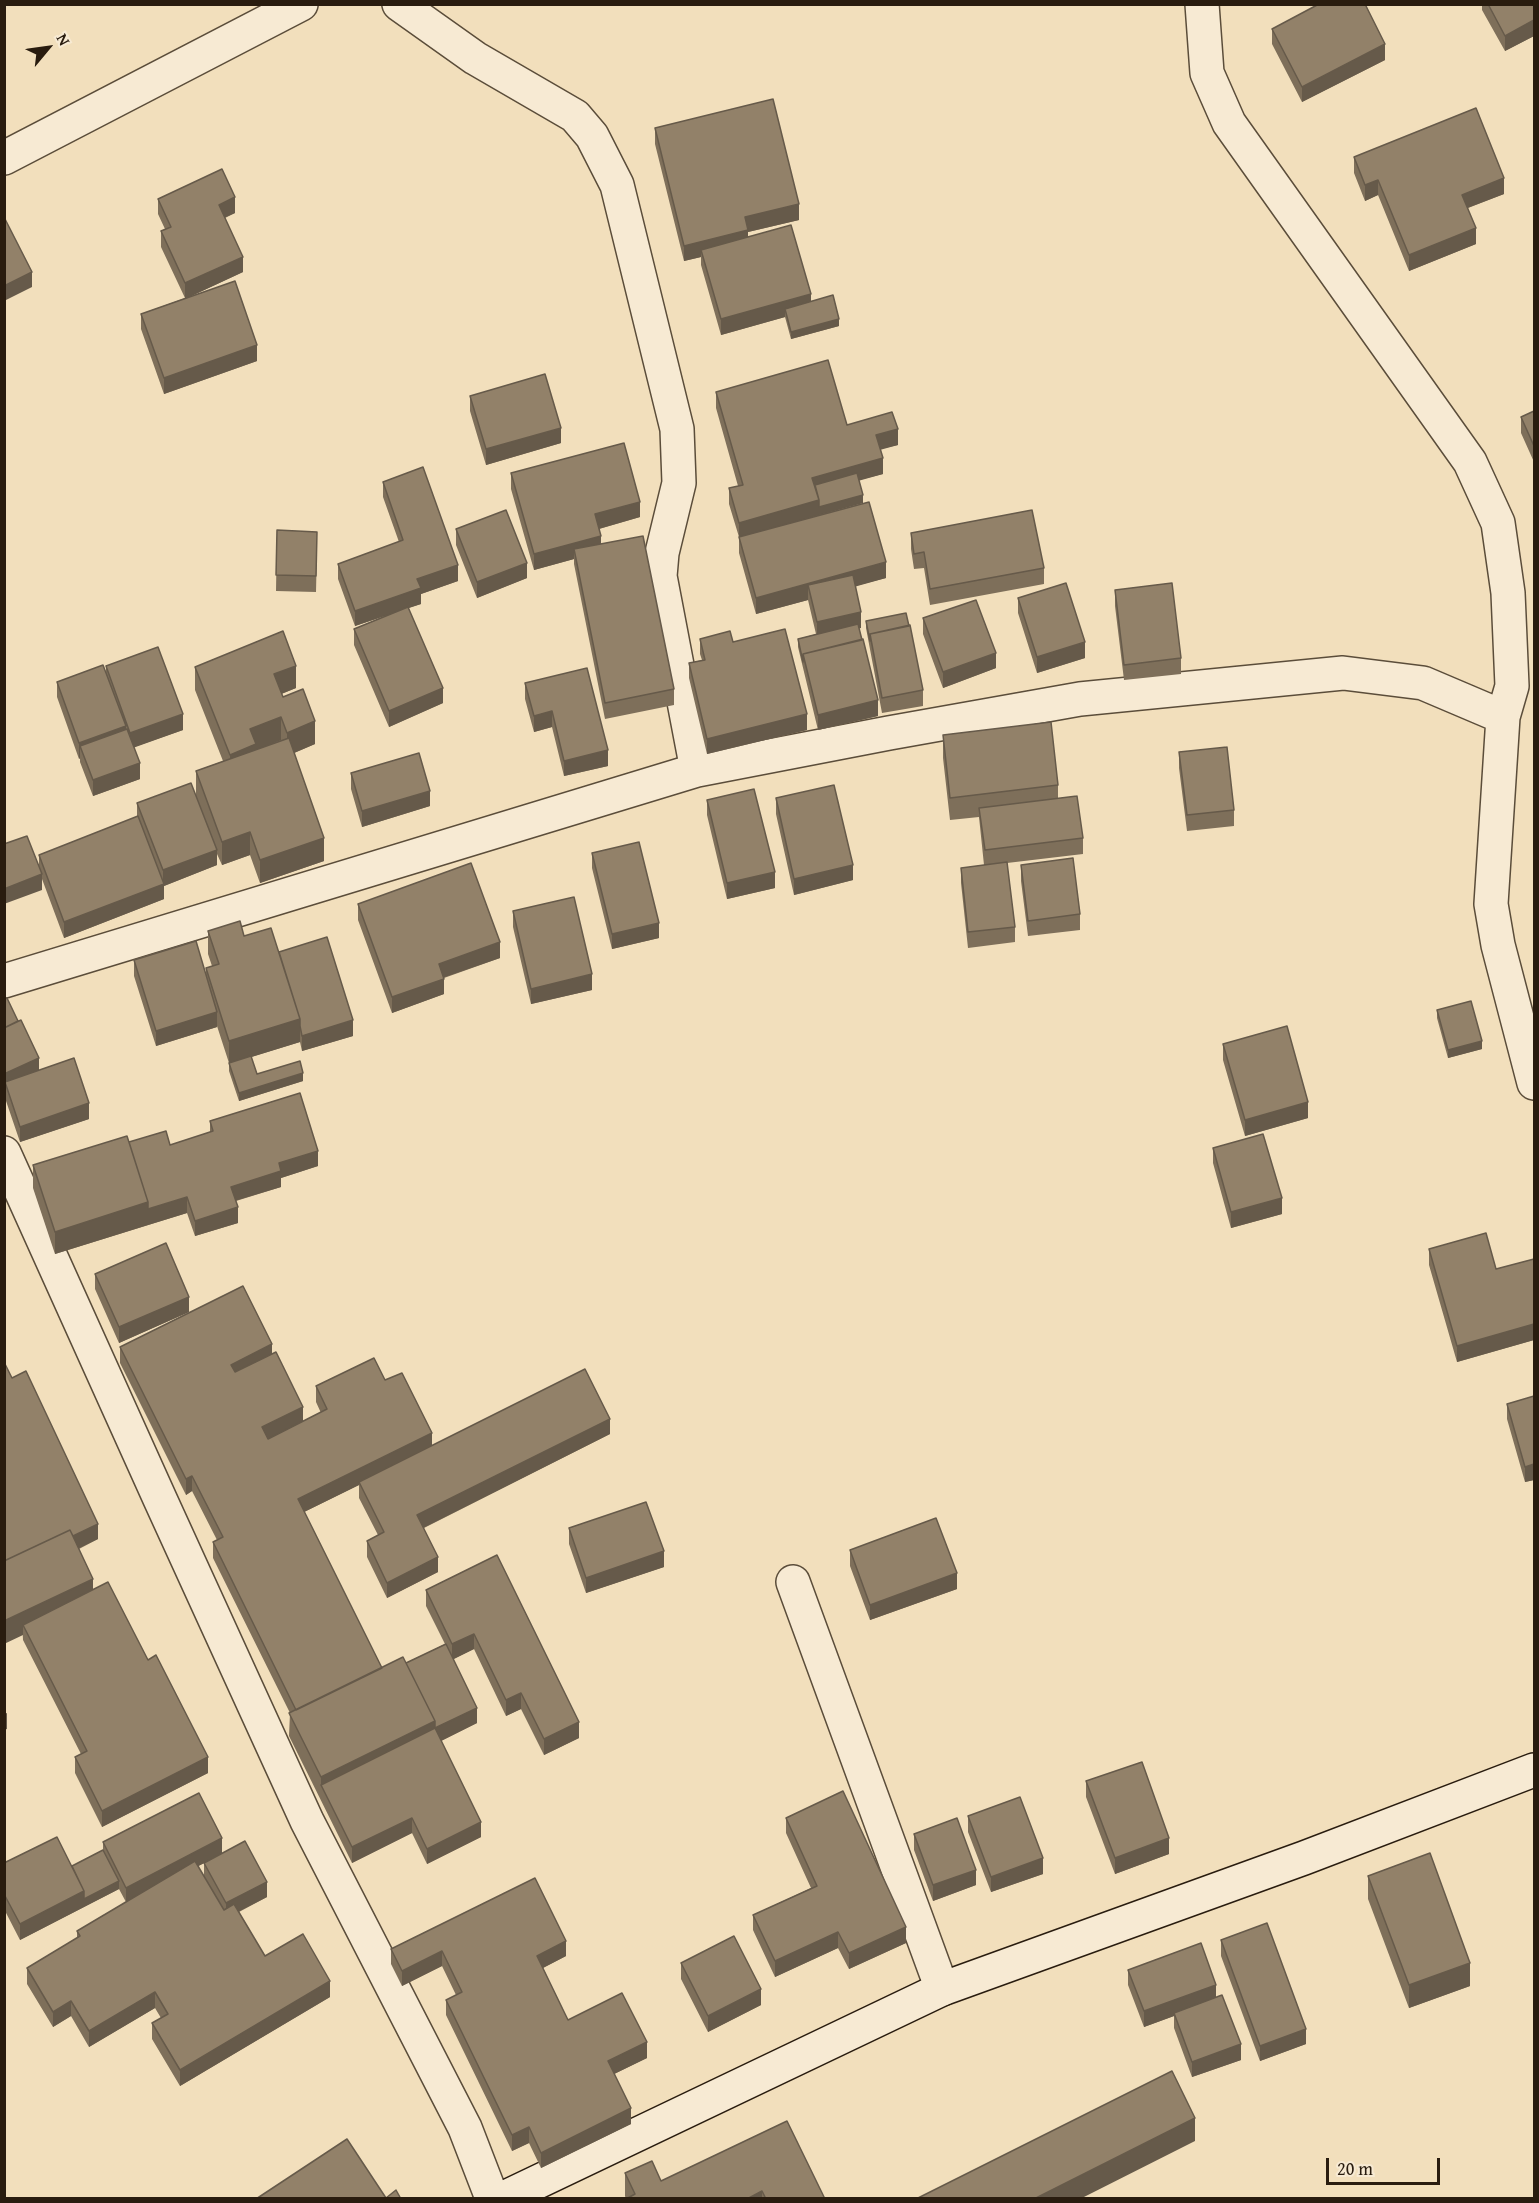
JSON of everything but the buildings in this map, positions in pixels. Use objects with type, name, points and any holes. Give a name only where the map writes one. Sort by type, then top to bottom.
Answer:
[{"type":"street","points":[[4,158],[301,4]]},
{"type":"street","points":[[399,4],[475,58],[575,116],[592,136],[617,185],[677,429],[679,483],[662,553],[660,576],[697,770]]},
{"type":"street","points":[[1202,4],[1207,73],[1229,123],[1470,462],[1498,522],[1508,593],[1512,686],[1503,717],[1491,904],[1498,945],[1534,1083]]},
{"type":"street","points":[[4,981],[697,770],[1080,699],[1343,673],[1423,683],[1503,717]]},
{"type":"street","points":[[4,1153],[307,1821],[465,2128],[492,2199]]},
{"type":"street","points":[[793,1582],[942,1989]]},
{"type":"street","points":[[504,2199],[942,1989],[1304,1858],[1534,1770]]}]
